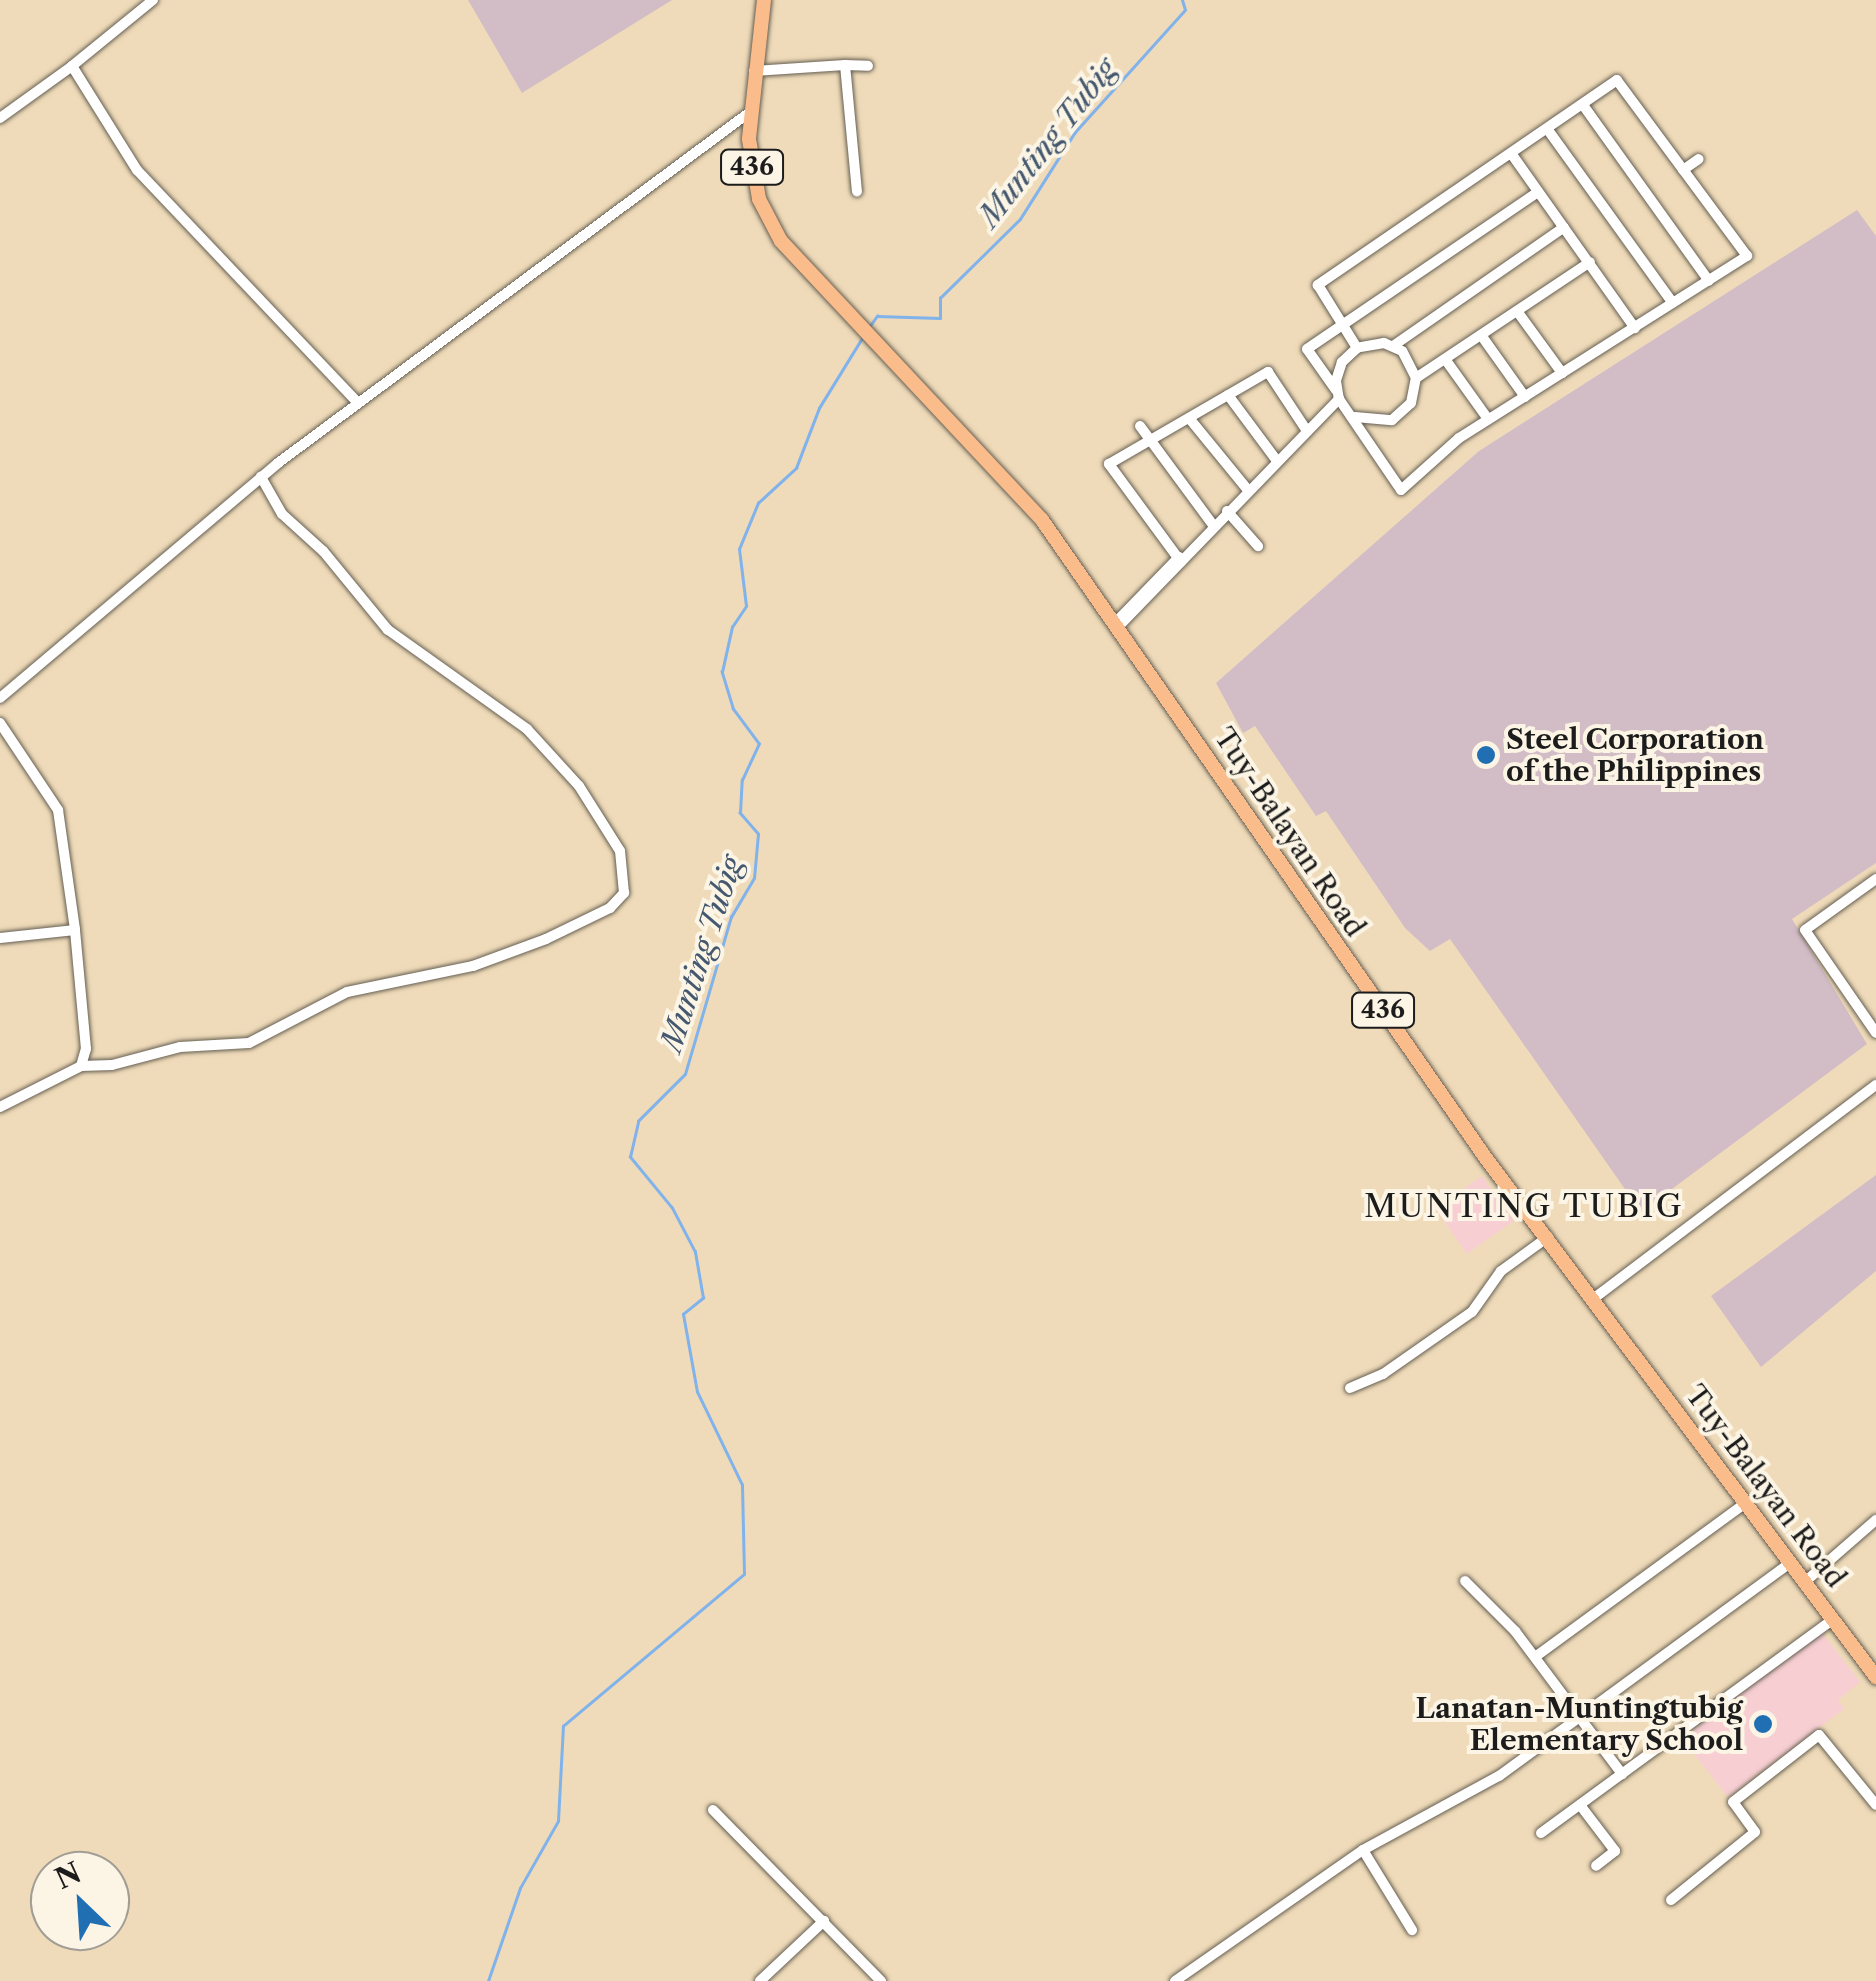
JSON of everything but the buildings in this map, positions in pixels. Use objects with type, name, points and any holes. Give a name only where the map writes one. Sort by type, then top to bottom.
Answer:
[{"type":"main road","name":"Tuy-Balayan Road","points":[[764,0],[750,112],[759,199],[789,252],[1006,477],[1116,625],[1485,1157],[1876,1677]]},
{"type":"street","points":[[0,118],[153,0]]},
{"type":"street","points":[[72,66],[137,170],[358,403]]},
{"type":"street","points":[[845,66],[857,191]]},
{"type":"street","points":[[754,70],[868,66]]},
{"type":"street","points":[[1357,348],[1343,324],[1318,285],[1513,156],[1617,80],[1747,256],[1488,419],[1401,490],[1308,349],[1343,324],[1538,192]]},
{"type":"street","points":[[1582,105],[1708,281]]},
{"type":"street","points":[[0,698],[260,477],[750,112]]},
{"type":"street","points":[[1548,130],[1673,303]]},
{"type":"street","points":[[1513,156],[1635,328]]},
{"type":"street","points":[[1684,170],[1699,159]]},
{"type":"street","points":[[1116,625],[1307,432],[1338,396],[1342,362],[1357,348],[1393,346],[1564,227]]},
{"type":"street","points":[[1416,378],[1590,262]]},
{"type":"street","points":[[1517,311],[1562,373]]},
{"type":"street","points":[[1482,335],[1525,397]]},
{"type":"street","points":[[1355,417],[1392,420],[1411,403],[1416,378],[1409,359],[1393,346]]},
{"type":"street","points":[[1445,359],[1488,419]]},
{"type":"street","points":[[1181,558],[1110,464],[1268,372],[1307,432]]},
{"type":"street","points":[[1228,395],[1277,462]]},
{"type":"street","points":[[1189,418],[1248,490]]},
{"type":"street","points":[[1140,426],[1213,525]]},
{"type":"street","points":[[0,1106],[81,1066],[112,1065],[180,1047],[249,1043],[347,992],[474,966],[546,938],[610,908],[624,893],[620,851],[580,786],[527,728],[388,630],[323,552],[282,514],[260,477]]},
{"type":"street","points":[[1227,511],[1258,546]]},
{"type":"street","points":[[0,724],[58,810],[86,1049],[81,1066]]},
{"type":"street","points":[[1876,879],[1805,930],[1876,1034]]},
{"type":"street","points":[[0,938],[75,930]]},
{"type":"street","points":[[1593,1299],[1876,1085]]},
{"type":"street","points":[[1350,1388],[1382,1374],[1472,1312],[1501,1271],[1548,1237]]},
{"type":"street","points":[[1535,1657],[1747,1502]]},
{"type":"street","points":[[1806,1581],[1876,1520]]},
{"type":"street","points":[[1175,1981],[1363,1850],[1500,1776],[1791,1562]]},
{"type":"street","points":[[1465,1581],[1535,1657],[1622,1774]]},
{"type":"street","points":[[1542,1833],[1834,1619]]},
{"type":"street","points":[[1670,1900],[1755,1832],[1733,1802],[1819,1736],[1876,1804]]},
{"type":"street","points":[[1580,1805],[1615,1851],[1596,1866]]},
{"type":"street","points":[[713,1810],[881,1981]]},
{"type":"street","points":[[1363,1850],[1412,1930]]},
{"type":"street","points":[[760,1981],[824,1921]]},
{"type":"shaded area","points":[[468,0],[672,0],[522,93]]},
{"type":"shaded area","name":"Steel Corporation of the Philippines","points":[[1857,210],[1876,236],[1876,863],[1792,919],[1867,1044],[1641,1212],[1450,939],[1430,951],[1405,928],[1326,811],[1316,816],[1255,726],[1243,733],[1216,683],[1479,451]]},
{"type":"shaded area","points":[[1876,1175],[1876,1271],[1761,1367],[1711,1296]]},
{"type":"shaded area","points":[[1482,1176],[1514,1221],[1467,1254],[1435,1209]]},
{"type":"shaded area","name":"Lanatan-Muntingtubig Elementary School","points":[[1820,1630],[1860,1682],[1838,1700],[1844,1709],[1728,1797],[1682,1739]]},
{"type":"waterway","name":"Munting Tubig","points":[[869,327],[877,316],[940,318],[940,298],[1020,219],[1075,132],[1185,10],[1182,0]]},
{"type":"waterway","name":"Munting Tubig","points":[[488,1981],[520,1888],[558,1821],[563,1726],[744,1574],[742,1485],[697,1392],[683,1314],[703,1298],[695,1252],[672,1208],[630,1157],[638,1121],[685,1074],[731,917],[754,878],[758,834],[740,813],[742,780],[759,744],[733,709],[722,672],[732,627],[746,606],[739,549],[758,503],[796,468],[819,408],[862,338]]},
{"type":"place","name":"Steel Corporation of the Philippines","points":[[1486,755]]},
{"type":"place","name":"Lanatan-Muntingtubig Elementary School","points":[[1763,1724]]},
{"type":"district","name":"MUNTING TUBIG","points":[[1524,1206]]}]
